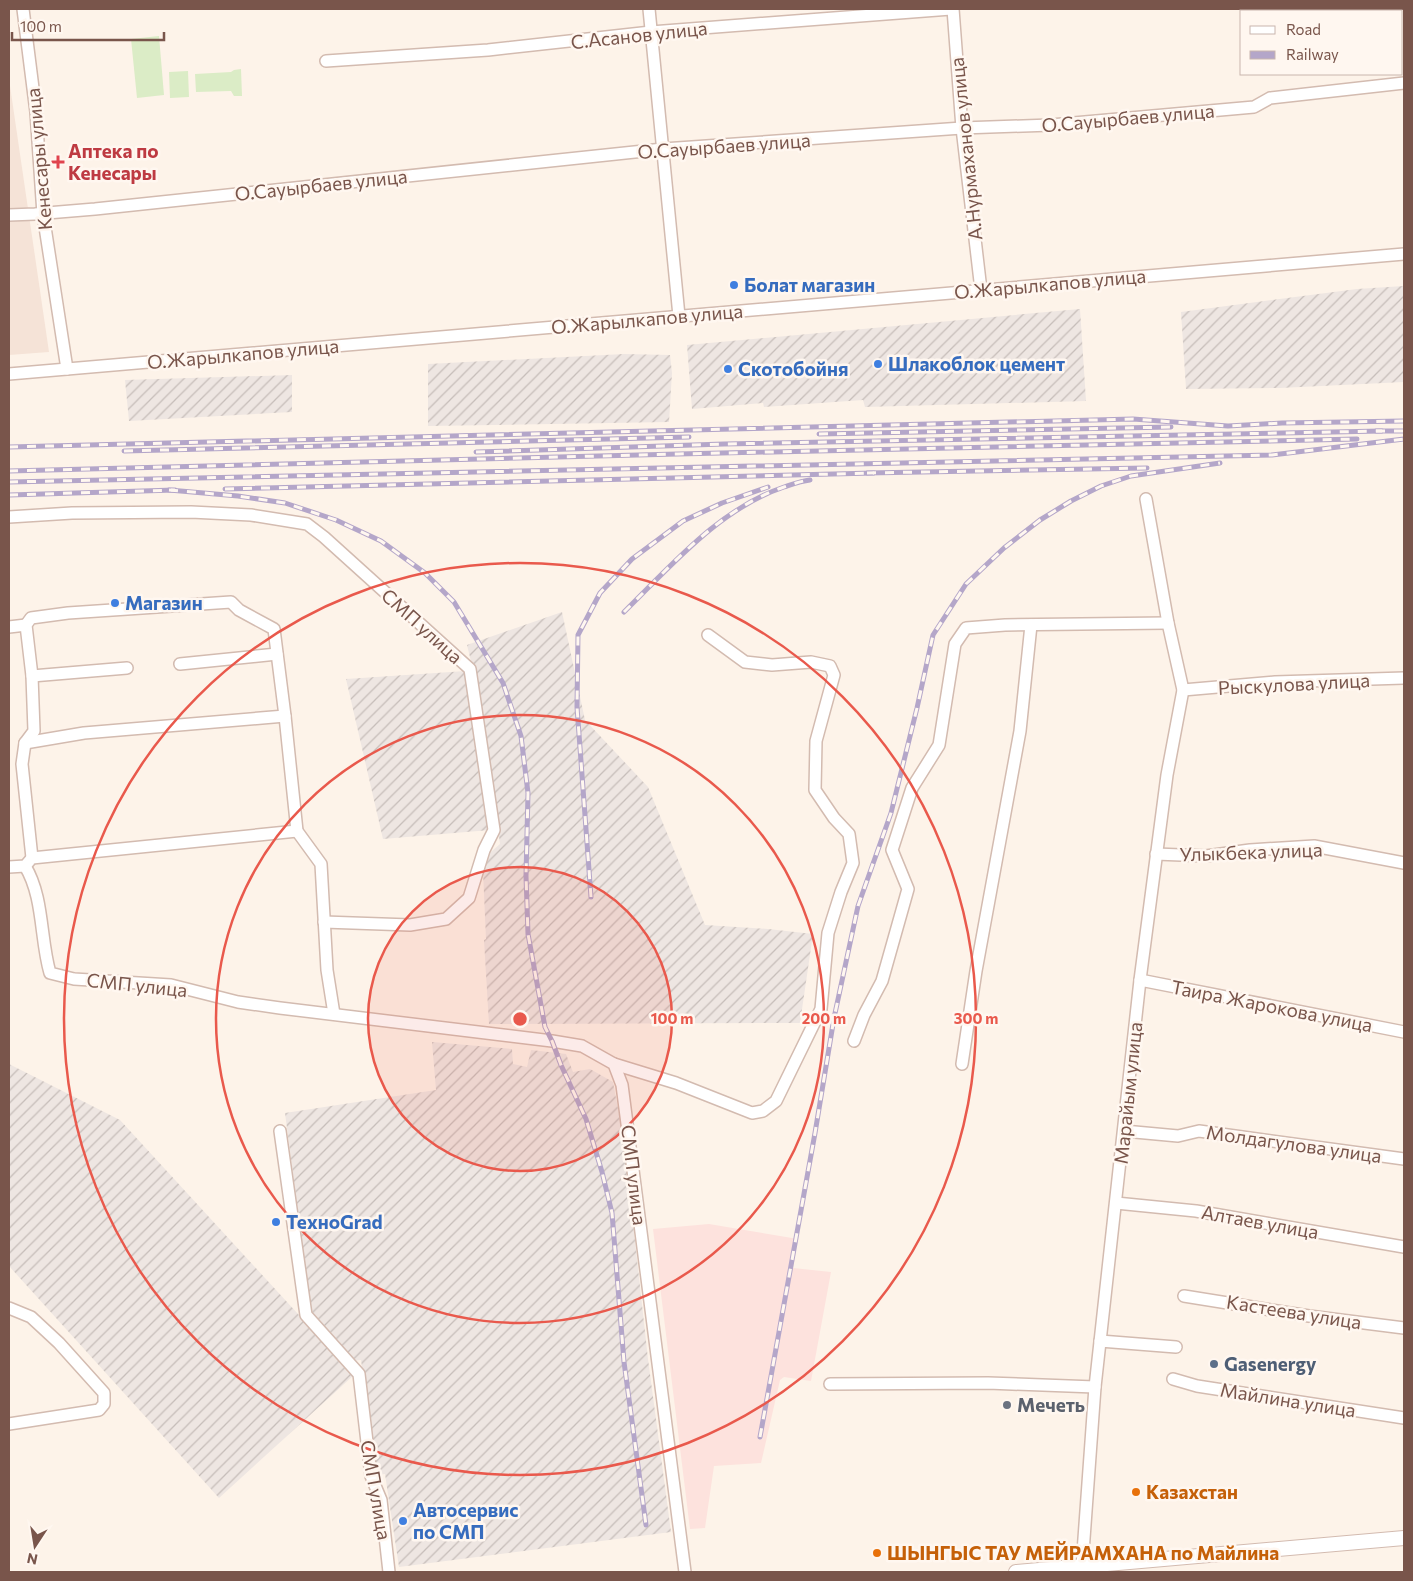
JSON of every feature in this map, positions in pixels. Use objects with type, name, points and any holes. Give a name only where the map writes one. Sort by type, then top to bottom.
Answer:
[{"type":"street","name":"Кенесары улица","points":[[23,9],[36,112],[43,214],[67,369]]},
{"type":"street","points":[[648,9],[679,316]]},
{"type":"street","name":"С.Асанов улица","points":[[326,62],[488,50],[651,32],[952,9]]},
{"type":"street","name":"А.Нурмаханов улица","points":[[952,9],[962,128],[981,290]]},
{"type":"street","name":"О.Сауырбаев улица","points":[[9,214],[43,214],[663,149],[962,128],[1051,125],[1254,107],[1270,98],[1404,83]]},
{"type":"street","name":"О.Жарылкапов улица","points":[[9,374],[1404,254]]},
{"type":"street","name":"Марайым улица","points":[[1082,1566],[1095,1387],[1140,980],[1167,775],[1183,690],[1168,623],[1146,499]]},
{"type":"street","name":"СМП улица","points":[[9,517],[72,513],[191,512],[251,515],[307,524],[324,537],[470,669],[494,830],[484,850],[469,898],[446,918],[410,925],[324,922]]},
{"type":"street","points":[[9,627],[26,625],[31,618],[68,613],[231,602],[240,610],[274,629],[297,831],[321,864],[327,970],[334,1014]]},
{"type":"street","points":[[854,1041],[864,1015],[882,981],[908,890],[892,850],[912,788],[939,745],[955,644],[966,628],[1168,623]]},
{"type":"street","name":"СМП улица","points":[[26,625],[32,676],[34,731],[26,743],[22,764],[28,862],[39,909],[46,960],[50,973],[74,979],[171,985],[238,1002],[567,1043],[582,1046],[614,1064],[622,1085],[685,1572]]},
{"type":"street","points":[[962,1064],[976,971],[1020,731],[1031,625]]},
{"type":"street","points":[[614,1064],[676,1083],[752,1113],[763,1111],[776,1101],[821,1009],[828,933],[841,892],[853,863],[849,834],[834,818],[815,790],[816,741],[834,675],[830,666],[811,662],[772,665],[745,662],[708,635]]},
{"type":"street","points":[[180,664],[222,658],[277,654]]},
{"type":"street","points":[[32,676],[127,668]]},
{"type":"street","name":"Рыскулова улица","points":[[1183,690],[1275,682],[1404,678]]},
{"type":"street","points":[[26,743],[84,733],[285,716]]},
{"type":"street","points":[[9,867],[28,862],[297,831]]},
{"type":"street","name":"Улыкбека улица","points":[[1156,854],[1206,856],[1250,850],[1314,846],[1404,862]]},
{"type":"street","name":"Таира Жарокова улица","points":[[1140,980],[1404,1032]]},
{"type":"street","name":"СМП улица","points":[[280,1131],[306,1314],[359,1374],[371,1476],[381,1500],[389,1572]]},
{"type":"street","name":"Молдагулова улица","points":[[1124,1131],[1178,1136],[1199,1131],[1404,1159]]},
{"type":"street","name":"Алтаев улица","points":[[1116,1203],[1196,1211],[1404,1247]]},
{"type":"street","name":"Кастеева улица","points":[[1184,1296],[1309,1316],[1404,1328]]},
{"type":"street","points":[[9,1308],[31,1317],[59,1343],[104,1394],[104,1404],[99,1410],[9,1424]]},
{"type":"street","points":[[1100,1341],[1176,1347]]},
{"type":"street","name":"Майлина улица","points":[[1173,1379],[1197,1386],[1404,1418]]},
{"type":"street","points":[[830,1384],[988,1383],[1095,1387]]},
{"type":"street","points":[[1016,1572],[1404,1538]]},
{"type":"shaded area","points":[[9,79],[49,352],[9,355]]},
{"type":"shaded area","points":[[1404,286],[1404,382],[1280,388],[1186,389],[1181,312],[1357,289]]},
{"type":"shaded area","points":[[1080,309],[1086,401],[865,407],[863,400],[764,407],[763,403],[692,409],[687,345]]},
{"type":"shaded area","points":[[624,354],[670,355],[672,373],[669,422],[428,426],[428,364]]},
{"type":"shaded area","points":[[292,375],[292,412],[129,421],[125,380]]},
{"type":"shaded area","points":[[562,612],[585,720],[648,787],[705,925],[813,934],[800,1023],[489,1024],[484,940],[486,939],[483,871],[485,857],[500,844],[483,710],[467,645]]},
{"type":"shaded area","points":[[466,671],[490,830],[383,839],[346,679]]},
{"type":"shaded area","points":[[432,1042],[512,1049],[513,1064],[527,1067],[531,1050],[566,1054],[573,1072],[590,1069],[613,1082],[624,1141],[648,1359],[671,1532],[399,1567],[385,1474],[377,1475],[361,1360],[351,1361],[311,1312],[285,1113],[436,1090]]},
{"type":"shaded area","points":[[9,1064],[120,1120],[354,1375],[219,1498],[9,1266]]},
{"type":"shaded area","points":[[709,1224],[798,1239],[793,1268],[831,1272],[811,1381],[784,1377],[780,1380],[761,1463],[714,1466],[705,1528],[690,1529],[653,1229]]},
{"type":"green space","points":[[159,36],[164,95],[137,98],[131,39]]},
{"type":"green space","points":[[241,69],[242,96],[234,96],[231,91],[196,92],[195,74],[231,72]]},
{"type":"green space","points":[[188,71],[189,97],[170,98],[169,72]]},
{"type":"railway","points":[[9,447],[1133,419],[1228,426],[1404,421]]},
{"type":"railway","points":[[819,434],[1171,427]]},
{"type":"railway","points":[[1376,431],[1404,431]]},
{"type":"railway","points":[[476,452],[724,444],[1382,431]]},
{"type":"railway","points":[[124,451],[689,437]]},
{"type":"railway","points":[[9,471],[1357,439]]},
{"type":"railway","points":[[9,482],[1272,455],[1404,439]]},
{"type":"railway","points":[[760,1437],[834,1018],[858,906],[891,813],[933,635],[966,584],[1004,548],[1040,520],[1071,501],[1101,486],[1131,476],[1220,463]]},
{"type":"railway","points":[[867,473],[1147,468]]},
{"type":"railway","points":[[225,489],[874,473]]},
{"type":"railway","points":[[624,612],[698,540],[738,509],[784,487],[810,480]]},
{"type":"railway","points":[[591,897],[577,707],[578,635],[600,593],[632,559],[683,521],[722,503],[768,487]]},
{"type":"railway","points":[[169,490],[238,496],[285,503],[336,520],[381,541],[425,573],[454,602],[503,683],[521,736],[528,793],[526,876],[528,934],[545,1027],[586,1119],[612,1213],[624,1362],[646,1525]]},
{"type":"railway","points":[[9,495],[175,490]]},
{"type":"place","name":"Аптека по Кенесары","points":[[58,162]]},
{"type":"place","name":"Болат магазин","points":[[734,285]]},
{"type":"place","name":"Шлакоблок цемент","points":[[878,364]]},
{"type":"place","name":"Скотобойня","points":[[728,369]]},
{"type":"place","name":"Магазин","points":[[115,603]]},
{"type":"place","name":"ТехноGrad","points":[[276,1222]]},
{"type":"place","name":"Gasenergy","points":[[1214,1364]]},
{"type":"place","name":"Мечеть","points":[[1007,1405]]},
{"type":"place","name":"Казахстан","points":[[1136,1492]]},
{"type":"place","name":"Автосервис по СМП","points":[[403,1521]]},
{"type":"place","name":"ШЫНГЫС ТАУ МЕЙРАМХАНА по Майлина","points":[[877,1553]]}]
